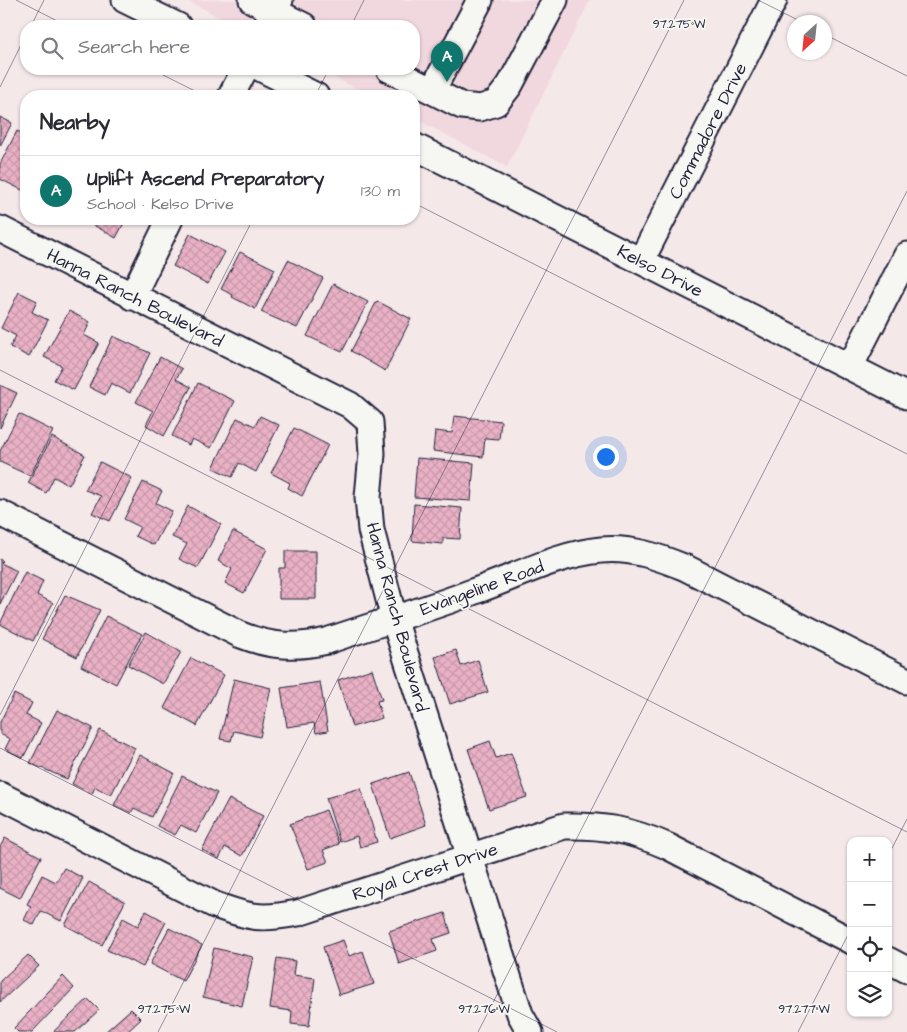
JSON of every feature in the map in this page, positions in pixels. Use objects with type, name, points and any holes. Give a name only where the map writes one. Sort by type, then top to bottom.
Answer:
[{"type":"street","points":[[125,0],[166,20]]},
{"type":"street","points":[[432,91],[480,0]]},
{"type":"street","points":[[401,75],[462,106],[480,108],[496,103],[510,85],[555,0]]},
{"type":"street","name":"Commadore Drive","points":[[641,261],[774,0]]},
{"type":"street","points":[[268,9],[291,20]]},
{"type":"street","points":[[234,90],[242,75]]},
{"type":"street","points":[[274,75],[304,90]]},
{"type":"street","name":"Kelso Drive","points":[[420,149],[907,396]]},
{"type":"street","points":[[132,297],[167,225]]},
{"type":"street","name":"Hanna Ranch Boulevard","points":[[0,229],[350,405],[370,422],[372,454],[368,496],[371,530],[394,619],[520,1014],[530,1032]]},
{"type":"street","points":[[850,367],[907,255]]},
{"type":"street","name":"Evangeline Road","points":[[0,513],[257,641],[290,647],[307,645],[394,619],[576,554],[602,550],[628,551],[655,556],[686,568],[907,681]]},
{"type":"street","name":"Royal Crest Drive","points":[[0,795],[215,905],[242,915],[268,919],[298,913],[564,826],[612,827],[636,833],[667,846],[847,939]]},
{"type":"street","points":[[892,962],[907,970]]},
{"type":"shaded area","points":[[186,0],[590,0],[507,167],[420,121],[420,90],[359,90],[330,75],[420,75],[420,20],[225,20]]},
{"type":"building","points":[[0,117],[12,123],[0,146]]},
{"type":"building","points":[[17,131],[20,132],[20,189],[0,179],[0,164]]},
{"type":"building","points":[[93,225],[123,225],[116,238]]},
{"type":"building","points":[[190,234],[225,252],[208,284],[173,266]]},
{"type":"building","points":[[240,252],[275,269],[255,309],[221,289]]},
{"type":"building","points":[[288,260],[323,278],[297,328],[261,312]]},
{"type":"building","points":[[333,284],[368,302],[342,352],[307,336]]},
{"type":"building","points":[[19,292],[37,301],[32,312],[48,320],[29,357],[10,347],[16,336],[1,328]]},
{"type":"building","points":[[377,301],[411,319],[385,371],[351,351]]},
{"type":"building","points":[[69,311],[90,322],[84,335],[99,343],[74,390],[54,380],[62,366],[44,357]]},
{"type":"building","points":[[113,336],[150,353],[130,393],[111,383],[105,395],[89,387]]},
{"type":"building","points":[[160,357],[182,369],[176,379],[191,387],[164,436],[146,425],[153,411],[136,402]]},
{"type":"building","points":[[198,383],[235,401],[211,448],[192,439],[189,445],[172,436]]},
{"type":"building","points":[[0,385],[17,393],[0,428]]},
{"type":"building","points":[[19,414],[53,431],[30,476],[0,462],[0,451]]},
{"type":"building","points":[[260,416],[279,425],[256,472],[239,463],[232,477],[213,468],[237,418],[255,426]]},
{"type":"building","points":[[454,416],[501,421],[499,439],[485,438],[483,457],[433,451],[435,431],[452,433]]},
{"type":"building","points":[[294,428],[328,445],[302,496],[288,488],[290,483],[271,473]]},
{"type":"building","points":[[52,437],[85,455],[69,485],[54,477],[46,493],[28,483]]},
{"type":"building","points":[[417,458],[474,463],[471,501],[414,497]]},
{"type":"building","points":[[100,462],[132,478],[110,521],[92,513],[101,496],[85,490]]},
{"type":"building","points":[[143,482],[162,491],[156,503],[172,511],[154,545],[135,536],[140,527],[124,519]]},
{"type":"building","points":[[414,504],[462,508],[460,539],[443,538],[443,544],[412,541]]},
{"type":"building","points":[[188,506],[221,524],[198,568],[179,559],[187,544],[172,537]]},
{"type":"building","points":[[233,531],[267,549],[244,593],[225,583],[232,569],[218,561]]},
{"type":"building","points":[[285,551],[316,551],[316,599],[279,599],[279,568],[285,568]]},
{"type":"building","points":[[0,559],[3,561],[1,563],[17,571],[0,604]]},
{"type":"building","points":[[25,572],[43,581],[37,595],[53,603],[33,641],[0,624]]},
{"type":"building","points":[[65,595],[100,610],[77,657],[42,639]]},
{"type":"building","points":[[106,616],[142,634],[116,684],[81,666]]},
{"type":"building","points":[[146,632],[181,652],[163,684],[128,665]]},
{"type":"building","points":[[456,650],[461,666],[478,660],[488,692],[450,704],[435,657]]},
{"type":"building","points":[[191,658],[224,675],[197,726],[164,708]]},
{"type":"building","points":[[372,669],[382,700],[377,701],[382,718],[352,727],[338,680]]},
{"type":"building","points":[[234,679],[271,688],[260,737],[234,731],[231,741],[220,739]]},
{"type":"building","points":[[320,682],[328,731],[316,733],[314,723],[287,727],[281,688]]},
{"type":"building","points":[[14,694],[32,703],[26,715],[41,723],[23,758],[5,749],[10,739],[0,734],[0,722]]},
{"type":"building","points":[[57,710],[93,728],[67,779],[30,763]]},
{"type":"building","points":[[100,730],[135,748],[111,795],[95,787],[92,794],[72,784]]},
{"type":"building","points":[[490,741],[496,758],[511,753],[527,797],[489,809],[468,749]]},
{"type":"building","points":[[140,755],[174,773],[152,817],[134,808],[131,813],[114,805]]},
{"type":"building","points":[[409,772],[426,825],[390,838],[373,784]]},
{"type":"building","points":[[182,776],[217,793],[196,833],[181,825],[175,835],[157,826]]},
{"type":"building","points":[[361,788],[377,842],[360,847],[357,836],[340,842],[326,798]]},
{"type":"building","points":[[229,799],[263,816],[242,856],[225,847],[219,859],[202,850]]},
{"type":"building","points":[[326,810],[339,844],[323,850],[328,862],[308,869],[290,824]]},
{"type":"building","points":[[5,838],[41,857],[20,898],[0,888],[0,847]]},
{"type":"building","points":[[64,868],[83,878],[61,921],[41,911],[34,925],[24,920],[31,906],[27,904],[42,875],[56,882]]},
{"type":"building","points":[[89,882],[125,902],[102,945],[65,925]]},
{"type":"building","points":[[146,911],[166,922],[143,967],[107,950],[123,918],[138,926]]},
{"type":"building","points":[[445,913],[451,933],[433,939],[437,951],[399,964],[389,931]]},
{"type":"building","points":[[169,928],[202,945],[183,981],[150,964]]},
{"type":"building","points":[[343,940],[349,956],[363,951],[374,984],[339,995],[323,947]]},
{"type":"building","points":[[214,948],[253,957],[242,1006],[203,997]]},
{"type":"building","points":[[28,955],[39,966],[0,1002],[0,981]]},
{"type":"building","points":[[277,958],[295,961],[293,975],[315,978],[309,1026],[291,1024],[292,1011],[270,1008]]},
{"type":"building","points":[[63,976],[74,988],[32,1032],[18,1032],[14,1028]]},
{"type":"building","points":[[88,999],[99,1010],[75,1032],[53,1032]]},
{"type":"building","points":[[131,1009],[141,1019],[127,1032],[105,1032]]},
{"type":"place","name":"Uplift Ascend Preparatory","points":[[447,82]]}]
